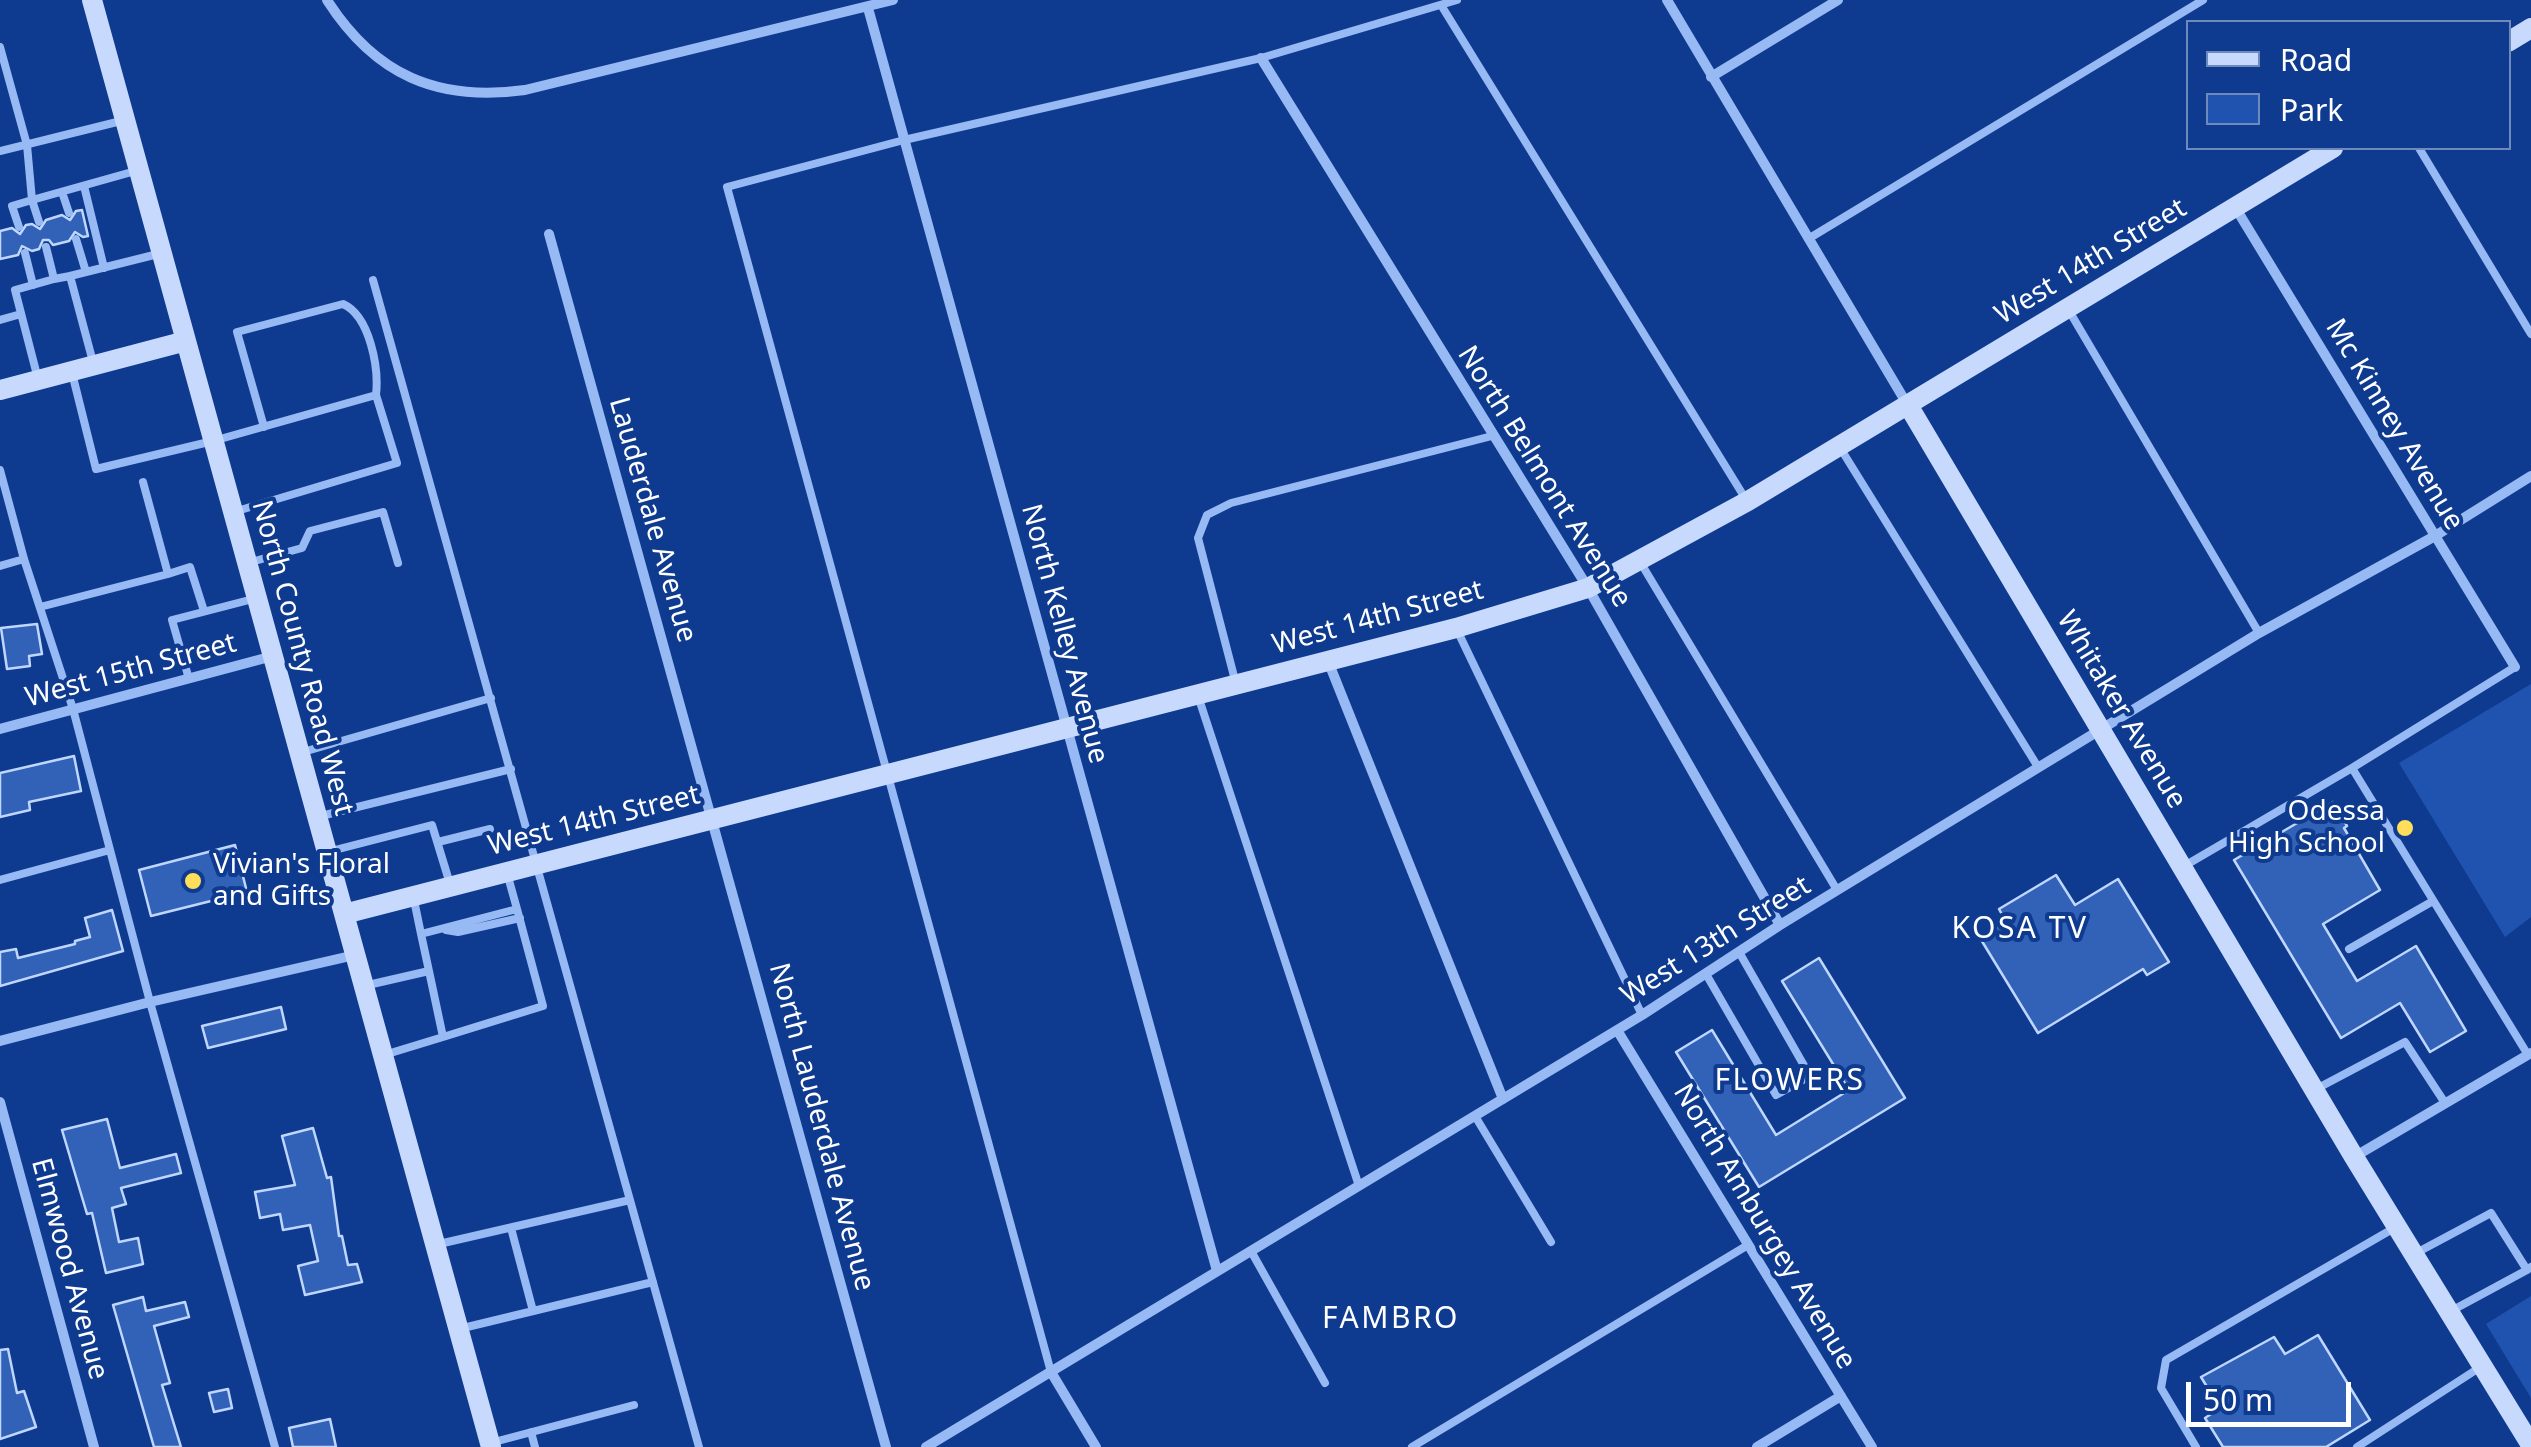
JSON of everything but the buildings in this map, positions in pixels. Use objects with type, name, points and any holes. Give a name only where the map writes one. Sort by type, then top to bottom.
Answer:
[{"type":"street","name":"North County Road West","points":[[92,0],[490,1445]]},
{"type":"street","points":[[327,0],[355,39],[378,60],[405,76],[464,94],[495,94],[894,0]]},
{"type":"street","name":"Whitaker Avenue","points":[[1666,0],[2354,1157],[2531,1445]]},
{"type":"street","points":[[1710,77],[1838,0]]},
{"type":"street","name":"North Kelley Avenue","points":[[868,8],[1218,1271]]},
{"type":"street","name":"North Belmont Avenue","points":[[1262,58],[1588,588],[1780,925]]},
{"type":"street","name":"West 14th Street","points":[[344,914],[1456,628],[1588,588],[1748,502],[2330,150]]},
{"type":"street","name":"Mc Kinney Avenue","points":[[2235,207],[2515,667]]},
{"type":"street","name":"Lauderdale Avenue","points":[[549,234],[713,819]]},
{"type":"street","points":[[0,390],[186,341]]},
{"type":"street","name":"West 13th Street","points":[[926,1447],[1642,1015],[1780,925],[2100,729],[2259,633],[2435,536],[2531,476]]},
{"type":"street","name":"West 15th Street","points":[[0,729],[273,656]]},
{"type":"street","points":[[1328,661],[1503,1099]]},
{"type":"street","name":"North Lauderdale Avenue","points":[[713,819],[886,1447]]},
{"type":"street","points":[[0,1041],[355,954]]},
{"type":"street","name":"North Amburgey Avenue","points":[[1617,1030],[1872,1447]]},
{"type":"street","points":[[2354,1157],[2529,1054]]},
{"type":"street","name":"Elmwood Avenue","points":[[0,1102],[94,1447]]},
{"type":"street","points":[[1050,1372],[1096,1447]]},
{"type":"street","points":[[1757,1447],[1841,1396]]},
{"type":"lane","points":[[1050,1372],[727,186],[904,140],[1262,58],[1456,0]]},
{"type":"lane","points":[[1808,239],[2203,0]]},
{"type":"lane","points":[[1441,5],[1748,502]]},
{"type":"lane","points":[[0,47],[27,145],[32,200],[39,222]]},
{"type":"lane","points":[[0,151],[125,120]]},
{"type":"lane","points":[[2421,150],[2531,334]]},
{"type":"lane","points":[[18,227],[12,206],[139,170]]},
{"type":"lane","points":[[84,186],[104,268]]},
{"type":"lane","points":[[62,192],[69,213]]},
{"type":"lane","points":[[76,239],[86,272]]},
{"type":"lane","points":[[46,248],[54,279]]},
{"type":"lane","points":[[25,253],[33,285]]},
{"type":"lane","points":[[38,380],[14,290],[162,253]]},
{"type":"lane","points":[[70,276],[94,366]]},
{"type":"lane","points":[[373,280],[699,1447]]},
{"type":"lane","points":[[233,513],[396,462],[376,395],[378,378],[361,318],[354,308],[344,304],[237,332],[264,427]]},
{"type":"lane","points":[[2067,308],[2259,633]]},
{"type":"lane","points":[[0,320],[21,314]]},
{"type":"lane","points":[[72,371],[96,469],[376,395]]},
{"type":"lane","points":[[1236,684],[1198,538],[1207,515],[1231,503],[1492,436]]},
{"type":"lane","points":[[1839,446],[2038,767]]},
{"type":"lane","points":[[0,470],[24,559],[73,709],[150,1002],[275,1447]]},
{"type":"lane","points":[[143,482],[168,574]]},
{"type":"lane","points":[[247,563],[302,548],[310,531],[383,512],[398,564]]},
{"type":"lane","points":[[0,566],[24,559]]},
{"type":"lane","points":[[1640,560],[1837,890]]},
{"type":"lane","points":[[40,607],[190,567],[204,612]]},
{"type":"lane","points":[[189,678],[172,620],[257,598]]},
{"type":"lane","points":[[1456,628],[1642,1015]]},
{"type":"lane","points":[[2182,868],[2515,667]]},
{"type":"lane","points":[[1198,694],[1359,1186]]},
{"type":"lane","points":[[299,752],[491,698]]},
{"type":"lane","points":[[2352,768],[2529,1054]]},
{"type":"lane","points":[[317,817],[510,769]]},
{"type":"lane","points":[[327,853],[432,825],[451,887]]},
{"type":"lane","points":[[438,842],[490,829]]},
{"type":"lane","points":[[0,880],[110,850]]},
{"type":"lane","points":[[383,1056],[543,1006],[506,872]]},
{"type":"lane","points":[[413,896],[443,1037]]},
{"type":"lane","points":[[2348,950],[2433,901]]},
{"type":"lane","points":[[421,934],[518,914]]},
{"type":"lane","points":[[1706,974],[1776,1095],[1810,1076],[1739,952]]},
{"type":"lane","points":[[364,986],[428,972]]},
{"type":"lane","points":[[2314,1090],[2404,1042],[2445,1104]]},
{"type":"lane","points":[[1474,1116],[1551,1242]]},
{"type":"lane","points":[[435,1245],[630,1200]]},
{"type":"lane","points":[[2414,1254],[2491,1213],[2529,1268],[2449,1312]]},
{"type":"lane","points":[[2196,1447],[2162,1388],[2166,1360],[2396,1227]]},
{"type":"lane","points":[[511,1228],[533,1311]]},
{"type":"lane","points":[[1412,1447],[1748,1244]]},
{"type":"lane","points":[[1251,1251],[1325,1383]]},
{"type":"lane","points":[[458,1329],[653,1282]]},
{"type":"lane","points":[[2357,1447],[2482,1366]]},
{"type":"lane","points":[[490,1445],[634,1405]]},
{"type":"lane","points":[[530,1432],[535,1447]]},
{"type":"green space","points":[[2531,684],[2531,917],[2505,937],[2399,763]]},
{"type":"green space","points":[[2531,1296],[2531,1398],[2486,1324]]},
{"type":"place","name":"Odessa High School","points":[[2405,828]]},
{"type":"place","name":"Vivian's Floral and Gifts","points":[[193,881]]},
{"type":"district","name":"KOSA TV","points":[[2020,929]]},
{"type":"district","name":"FLOWERS","points":[[1790,1081]]},
{"type":"district","name":"FAMBRO","points":[[1391,1319]]}]
